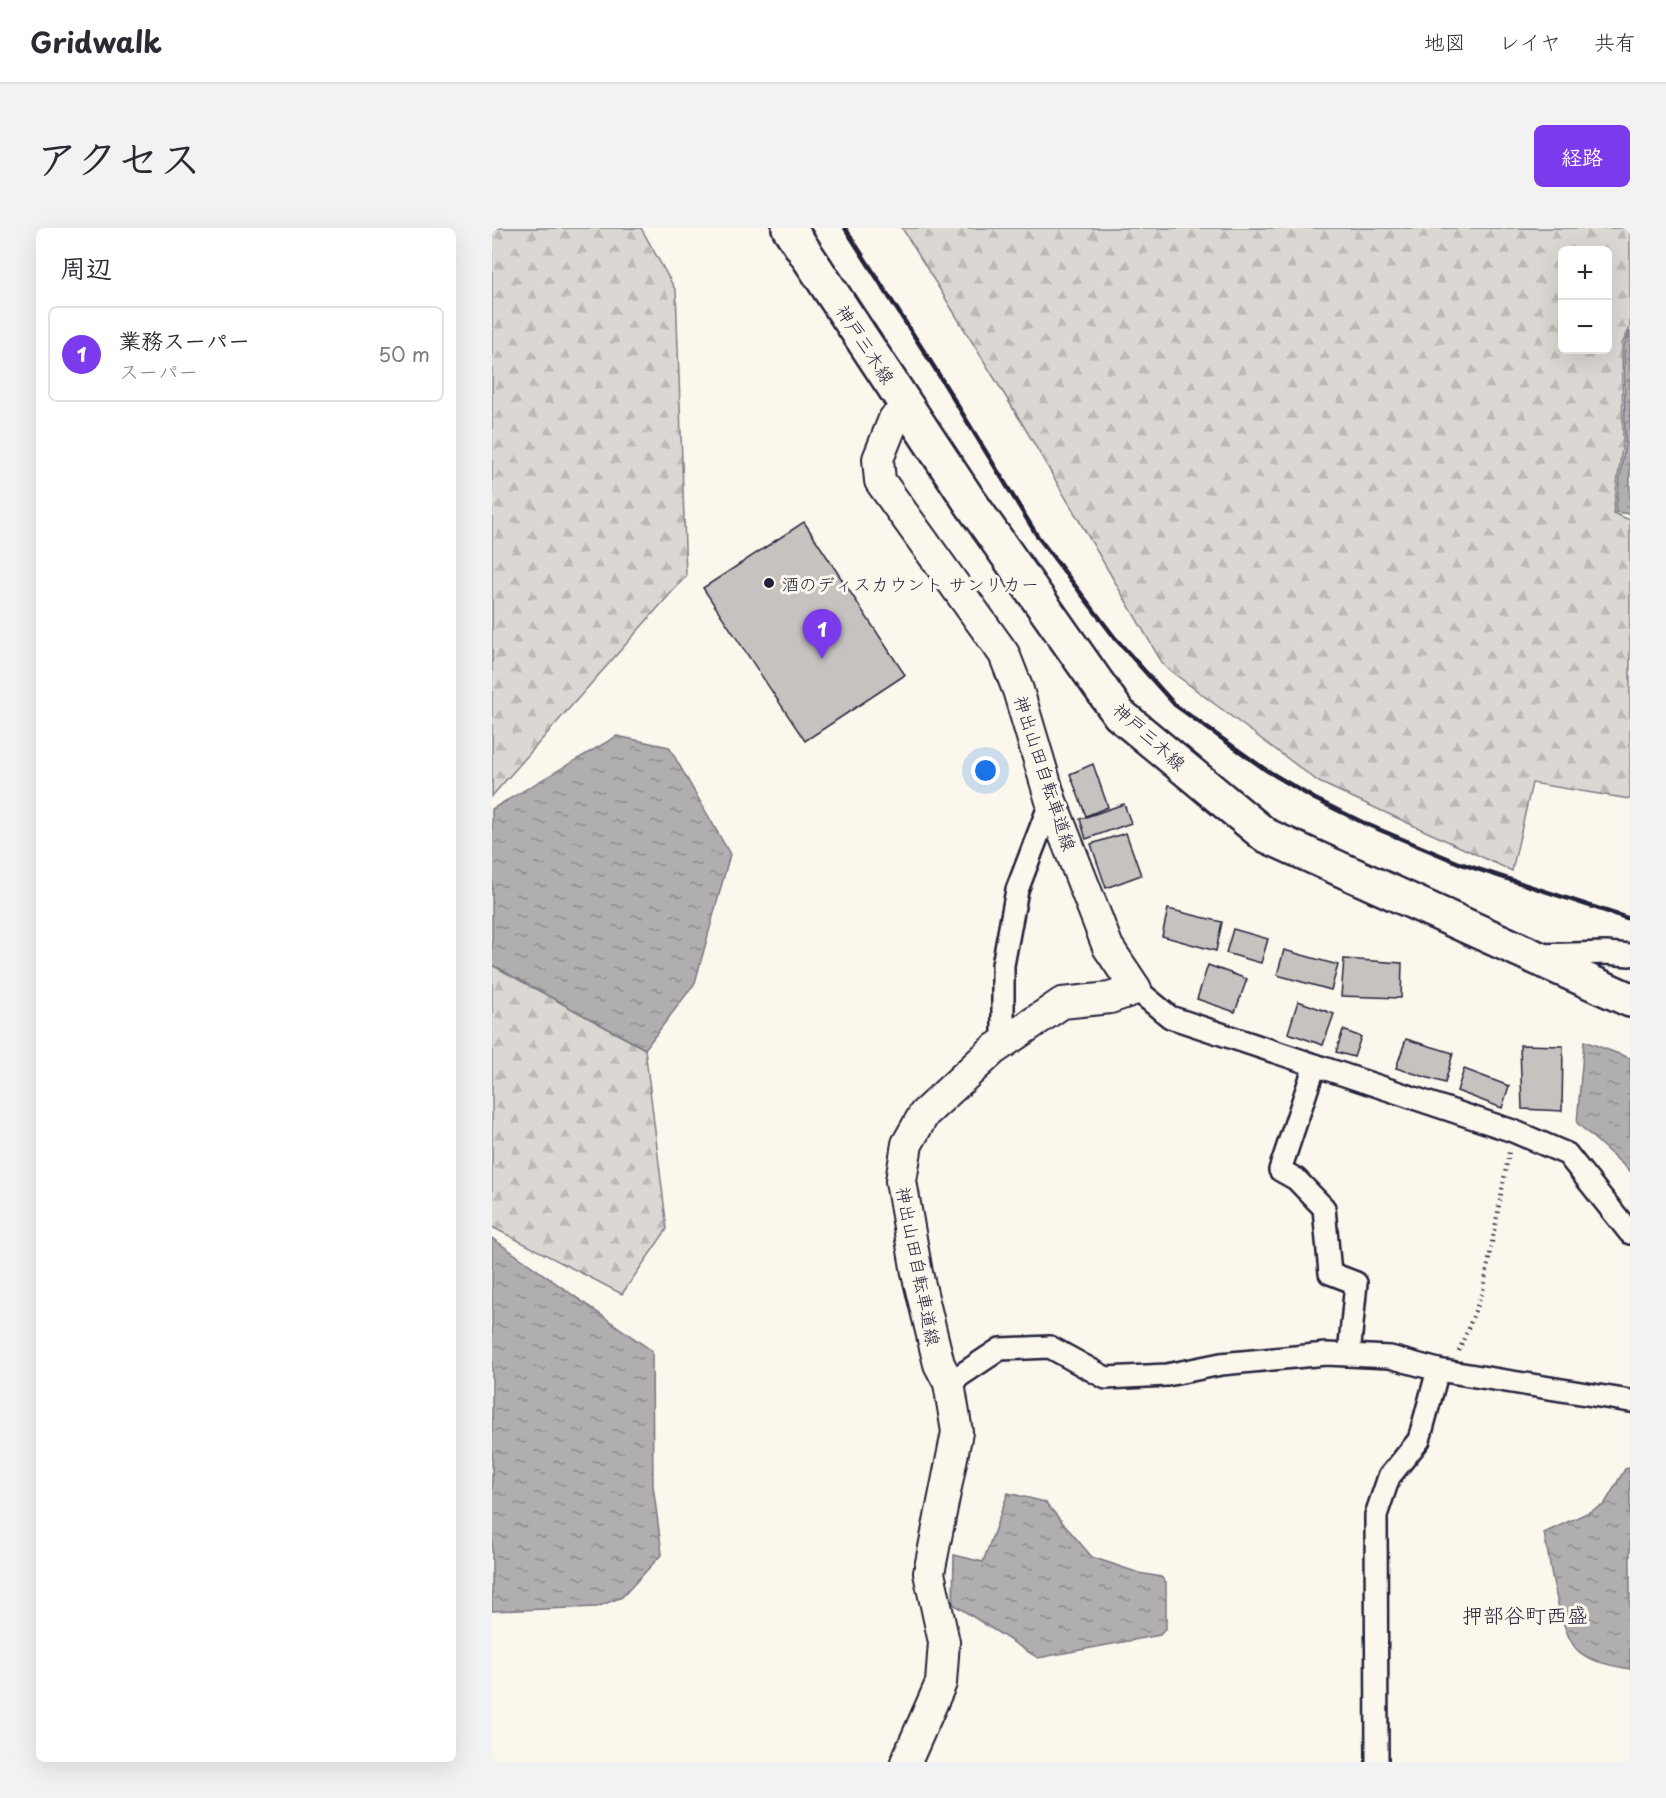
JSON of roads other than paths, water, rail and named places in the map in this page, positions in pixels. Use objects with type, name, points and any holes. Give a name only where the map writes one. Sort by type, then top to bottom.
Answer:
[{"type":"main road","name":"神戸三木線","points":[[789,228],[970,502],[1119,714],[1265,836],[1630,1000]]},
{"type":"main road","name":"神出山田自転車道線","points":[[894,419],[878,459],[879,481],[1004,654],[1018,690],[1051,801],[1108,947],[1136,989],[1110,998],[1062,1003],[1003,1044],[924,1114],[907,1144],[901,1180],[917,1273],[939,1364],[950,1383],[957,1432],[929,1573],[944,1642],[941,1683],[906,1762]]},
{"type":"street","points":[[1003,1044],[1003,965],[1017,890],[1051,801]]},
{"type":"street","points":[[1530,956],[1606,953],[1630,956]]},
{"type":"street","points":[[1136,989],[1170,1017],[1513,1131],[1567,1154],[1630,1233]]},
{"type":"street","points":[[1315,1065],[1280,1170],[1296,1179],[1324,1208],[1330,1273],[1356,1284],[1349,1355]]},
{"type":"street","points":[[950,1383],[1000,1349],[1050,1347],[1107,1378],[1167,1375],[1221,1364],[1326,1354],[1389,1358],[1444,1371],[1630,1401]]},
{"type":"street","points":[[1377,1762],[1376,1515],[1389,1477],[1419,1440],[1444,1371]]},
{"type":"water","points":[[1630,331],[1630,514],[1615,512],[1625,442],[1624,345]]},
{"type":"water","points":[[617,736],[669,747],[730,854],[695,983],[645,1049],[492,965],[492,809]]},
{"type":"water","points":[[1584,1041],[1630,1058],[1630,1171],[1577,1123]]},
{"type":"water","points":[[492,1238],[652,1351],[653,1485],[662,1554],[622,1597],[597,1607],[492,1611]]},
{"type":"water","points":[[1630,1468],[1630,1669],[1593,1660],[1574,1646],[1561,1617],[1544,1533],[1604,1505],[1625,1469]]},
{"type":"water","points":[[1008,1493],[1045,1502],[1092,1557],[1139,1573],[1161,1577],[1166,1582],[1166,1628],[1160,1635],[1038,1658],[953,1604],[954,1555],[983,1562]]},
{"type":"railway","points":[[845,228],[934,367],[1038,537],[1115,638],[1175,705],[1266,770],[1315,799],[1366,824],[1459,863],[1630,919]]},
{"type":"place","name":"酒のディスカウント サンリカー","points":[[769,583]]},
{"type":"place","name":"業務スーパー","points":[[822,659]]},
{"type":"district","name":"押部谷町西盛","points":[[1525,1614]]}]
